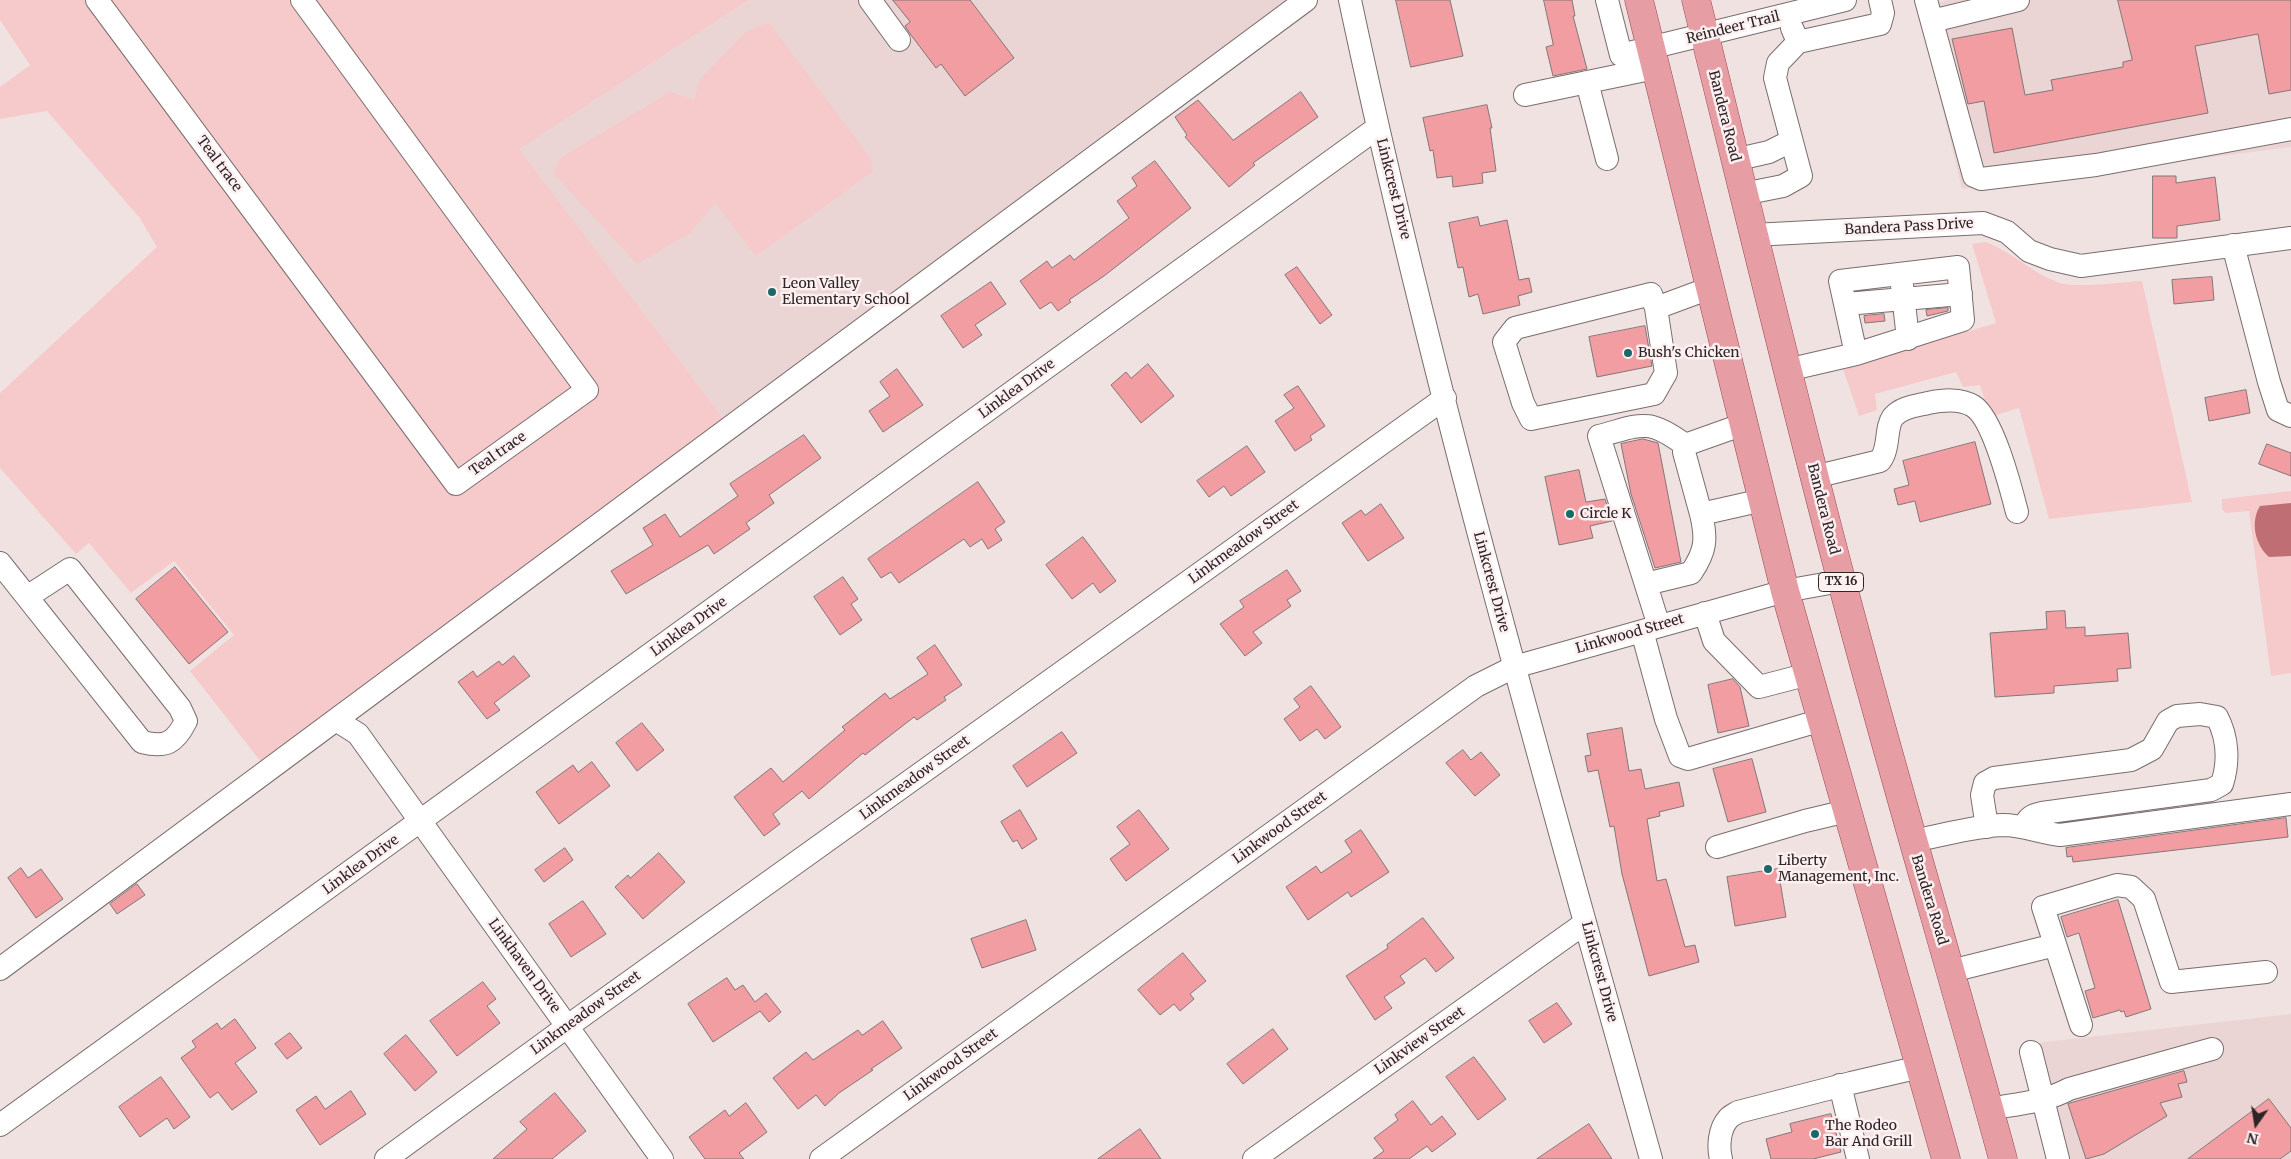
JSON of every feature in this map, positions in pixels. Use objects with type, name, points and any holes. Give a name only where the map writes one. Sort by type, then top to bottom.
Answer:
[{"type":"main road","points":[[1639,0],[1785,591],[1946,1159]]},
{"type":"main road","name":"Bandera Road","points":[[1696,0],[1752,236],[1841,581],[1912,841],[1951,971],[2003,1159]]},
{"type":"street","name":"Teal trace","points":[[98,0],[456,484],[587,390],[302,0]]},
{"type":"street","points":[[870,0],[900,40]]},
{"type":"street","points":[[0,969],[1306,0]]},
{"type":"street","name":"Linkcrest Drive","points":[[1350,0],[1377,128],[1486,567],[1651,1159]]},
{"type":"street","points":[[1607,0],[1623,64]]},
{"type":"street","points":[[1743,194],[1784,186],[1801,176],[1774,78],[1778,63],[1798,42],[1880,24],[1883,12],[1880,0]]},
{"type":"street","points":[[2018,0],[1929,11],[1974,176],[1981,179],[2096,165],[2291,129]]},
{"type":"street","name":"Reindeer Trail","points":[[1526,95],[1587,82],[1623,64],[1653,58],[1704,35],[1835,1]]},
{"type":"street","points":[[1787,14],[1798,42]]},
{"type":"street","points":[[1587,82],[1607,159]]},
{"type":"street","name":"Linklea Drive","points":[[0,1126],[1377,128]]},
{"type":"street","points":[[1734,160],[1769,152],[1791,141]]},
{"type":"street","name":"Bandera Pass Drive","points":[[1752,236],[1983,223],[2007,232],[2029,250],[2050,259],[2081,266],[2291,238]]},
{"type":"street","points":[[2233,245],[2278,410],[2291,416]]},
{"type":"street","points":[[1787,370],[1856,354],[1963,320],[1958,267],[1903,293],[1846,306]]},
{"type":"street","points":[[1856,354],[1840,281],[1903,293],[1960,293]]},
{"type":"street","points":[[1656,308],[1710,288]]},
{"type":"street","points":[[1903,293],[1908,339]]},
{"type":"street","points":[[1650,294],[1656,308],[1666,372],[1654,394],[1531,419],[1523,403],[1504,342],[1516,328],[1650,294]]},
{"type":"street","name":"Linkmeadow Street","points":[[386,1159],[568,1026],[1445,398]]},
{"type":"street","points":[[1814,477],[1880,461],[1886,454],[1892,418],[1903,409],[1943,400],[1964,402],[1976,407],[1989,428],[2007,472],[2017,512]]},
{"type":"street","points":[[1685,445],[1744,424]]},
{"type":"street","points":[[1685,445],[1664,429],[1642,425],[1599,436],[1646,584],[1651,628],[1666,718],[1680,756],[1688,759],[1822,720]]},
{"type":"street","points":[[1646,584],[1692,573],[1701,558],[1706,536],[1684,452],[1685,445]]},
{"type":"street","points":[[1701,514],[1763,500]]},
{"type":"street","points":[[0,563],[142,742],[157,746],[167,744],[178,736],[186,721],[180,708],[70,569],[27,597]]},
{"type":"street","name":"Linkwood Street","points":[[820,1159],[1476,686],[1514,667],[1785,591],[1841,581]]},
{"type":"street","points":[[1705,613],[1714,641],[1759,687],[1809,674]]},
{"type":"street","points":[[1987,827],[1982,795],[1985,783],[1994,778],[2131,760],[2152,749],[2168,721],[2177,716],[2200,714],[2217,717],[2223,728],[2227,753],[2227,770],[2222,784],[2211,790],[2042,813],[2031,816],[2026,820],[2025,827]]},
{"type":"street","name":"Linkhaven Drive","points":[[336,720],[358,734],[662,1159]]},
{"type":"street","points":[[1912,841],[2003,825],[2025,827],[2041,833],[2060,834],[2291,804]]},
{"type":"street","points":[[1717,847],[1805,821],[1848,811]]},
{"type":"street","points":[[2080,1026],[2043,907],[2117,885],[2132,887],[2144,898],[2171,982],[2266,972]]},
{"type":"street","name":"Linkview Street","points":[[1254,1159],[1585,923]]},
{"type":"street","points":[[1951,971],[2054,946]]},
{"type":"street","points":[[1990,1109],[2043,1099],[2069,1089],[2212,1048]]},
{"type":"street","points":[[2031,1052],[2058,1159]]},
{"type":"street","points":[[1721,1159],[1719,1151],[1720,1136],[1728,1118],[1738,1112],[1840,1085],[1920,1067]]},
{"type":"street","points":[[1840,1085],[1858,1159]]},
{"type":"shaded area","points":[[0,0],[749,0],[519,149],[735,434],[272,776],[190,671],[234,635],[174,561],[131,593],[89,543],[76,554],[0,468],[0,393],[157,247],[139,217],[47,111],[0,119],[0,87],[30,65],[0,20]]},
{"type":"shaded area","name":"Leon Valley Elementary School","points":[[749,0],[1291,0],[735,434],[518,149]]},
{"type":"shaded area","points":[[1948,0],[2291,0],[2291,147],[1962,189],[1918,7]]},
{"type":"shaded area","points":[[769,23],[871,159],[873,171],[756,256],[715,203],[690,233],[637,264],[554,174],[560,158],[670,92],[694,100],[700,79],[748,30]]},
{"type":"shaded area","points":[[1986,242],[2048,278],[2065,284],[2086,285],[2142,281],[2192,502],[2049,519],[2019,408],[1990,417],[1980,385],[1963,387],[1956,372],[1875,394],[1877,410],[1859,416],[1843,369],[1996,323],[1972,244]]},
{"type":"shaded area","points":[[2291,491],[2291,673],[2271,676],[2249,511],[2225,513],[2222,509],[2222,499]]},
{"type":"shaded area","points":[[2291,503],[2291,556],[2269,557],[2257,540],[2255,519],[2257,512],[2260,506]]},
{"type":"shaded area","points":[[2291,1014],[2291,1159],[2062,1159],[2036,1043]]},
{"type":"building","points":[[893,0],[970,0],[1014,58],[965,96],[941,64],[936,68],[911,35],[905,26],[910,22]]},
{"type":"building","points":[[1396,0],[1450,0],[1463,56],[1411,67]]},
{"type":"building","points":[[1544,0],[1572,0],[1575,16],[1573,16],[1587,69],[1553,76],[1546,47],[1553,45]]},
{"type":"building","points":[[2118,0],[2291,0],[2291,90],[2269,94],[2258,34],[2195,46],[2208,113],[1994,153],[1984,101],[1968,104],[1952,39],[2012,28],[2025,95],[2053,90],[2051,80],[2123,67],[2123,62],[2132,60]]},
{"type":"building","points":[[1301,92],[1318,117],[1253,163],[1255,165],[1229,187],[1185,137],[1187,135],[1175,117],[1198,100],[1233,140]]},
{"type":"building","points":[[1487,105],[1492,128],[1490,128],[1496,171],[1482,173],[1483,183],[1453,187],[1452,176],[1437,178],[1433,150],[1430,151],[1423,118]]},
{"type":"building","points":[[1155,161],[1191,208],[1104,276],[1069,300],[1071,302],[1058,311],[1051,302],[1040,309],[1020,281],[1047,261],[1052,268],[1070,255],[1074,260],[1129,218],[1117,201],[1137,186],[1132,178]]},
{"type":"building","points":[[2153,176],[2176,176],[2176,183],[2215,177],[2220,220],[2177,226],[2177,238],[2153,238]]},
{"type":"building","points":[[1478,217],[1480,226],[1507,220],[1519,280],[1529,278],[1532,292],[1518,296],[1520,305],[1483,314],[1478,294],[1469,297],[1463,267],[1458,268],[1449,223]]},
{"type":"building","points":[[1297,267],[1332,315],[1320,324],[1285,275]]},
{"type":"building","points":[[2212,277],[2214,300],[2174,304],[2172,280]]},
{"type":"building","points":[[991,282],[1006,304],[975,325],[982,335],[963,348],[941,316]]},
{"type":"building","points":[[1948,308],[1948,311],[1927,316],[1926,310]]},
{"type":"building","points":[[1884,314],[1885,321],[1865,323],[1864,316]]},
{"type":"building","points":[[1645,326],[1652,366],[1597,377],[1589,337]]},
{"type":"building","points":[[1148,364],[1174,396],[1141,423],[1111,385],[1126,372],[1131,378]]},
{"type":"building","points":[[897,369],[923,405],[883,432],[869,411],[890,396],[880,382]]},
{"type":"building","points":[[1298,386],[1325,426],[1310,436],[1312,440],[1295,451],[1275,421],[1294,408],[1284,395]]},
{"type":"building","points":[[2246,390],[2250,413],[2209,421],[2205,398]]},
{"type":"building","points":[[804,435],[821,458],[769,495],[774,503],[746,523],[750,529],[714,554],[708,545],[626,594],[611,571],[653,545],[643,528],[665,514],[680,537],[738,496],[730,484]]},
{"type":"building","points":[[1643,439],[1658,443],[1681,562],[1655,568],[1631,494],[1621,444]]},
{"type":"building","points":[[1975,442],[1991,504],[1920,522],[1915,501],[1898,505],[1894,489],[1909,485],[1903,461]]},
{"type":"building","points":[[2267,444],[2291,453],[2291,476],[2259,464]]},
{"type":"building","points":[[1247,446],[1265,472],[1231,496],[1224,486],[1209,497],[1197,481]]},
{"type":"building","name":"Circle K","points":[[1579,470],[1586,502],[1605,499],[1612,521],[1590,526],[1593,538],[1559,545],[1545,477]]},
{"type":"building","points":[[978,482],[1005,522],[995,529],[1002,540],[988,549],[982,539],[970,547],[964,539],[899,583],[891,572],[881,578],[868,559]]},
{"type":"building","points":[[1381,504],[1404,538],[1368,561],[1342,523],[1361,510],[1365,515]]},
{"type":"building","points":[[1083,537],[1116,581],[1100,593],[1093,583],[1072,599],[1046,565]]},
{"type":"building","points":[[175,567],[228,632],[189,664],[136,599]]},
{"type":"building","points":[[1287,570],[1301,591],[1287,600],[1291,606],[1253,632],[1262,643],[1245,656],[1220,624],[1244,607],[1240,601]]},
{"type":"building","points":[[843,577],[858,599],[851,604],[862,620],[840,635],[814,597]]},
{"type":"building","points":[[2065,611],[2066,628],[2085,627],[2085,636],[2128,633],[2131,668],[2117,669],[2118,681],[2054,686],[2054,693],[1995,697],[1990,633],[2047,629],[2046,612]]},
{"type":"building","points":[[935,645],[962,685],[944,697],[946,700],[917,720],[914,717],[865,755],[863,753],[809,799],[802,791],[773,814],[780,824],[764,836],[734,797],[771,768],[783,782],[845,730],[842,727],[885,693],[890,699],[928,674],[917,658]]},
{"type":"building","points":[[514,656],[530,676],[494,703],[500,710],[487,719],[458,682],[473,671],[477,677],[499,661],[502,665]]},
{"type":"building","points":[[1733,679],[1740,687],[1749,726],[1718,733],[1708,685]]},
{"type":"building","points":[[1311,686],[1341,727],[1325,739],[1317,729],[1300,741],[1284,719],[1300,707],[1294,699]]},
{"type":"building","points":[[642,723],[664,750],[637,771],[616,743]]},
{"type":"building","points":[[1622,728],[1629,771],[1641,769],[1645,789],[1679,782],[1684,806],[1659,812],[1660,816],[1647,819],[1657,881],[1666,879],[1685,947],[1695,945],[1699,962],[1649,976],[1622,874],[1614,826],[1610,827],[1598,770],[1588,772],[1585,756],[1591,755],[1587,734]]},
{"type":"building","points":[[1062,732],[1077,753],[1027,787],[1013,766]]},
{"type":"building","points":[[1463,750],[1471,760],[1481,752],[1500,775],[1475,796],[1446,763]]},
{"type":"building","points":[[1752,759],[1766,812],[1728,822],[1713,769]]},
{"type":"building","points":[[592,762],[610,786],[559,824],[536,792],[573,765],[578,772]]},
{"type":"building","points":[[1020,810],[1037,839],[1022,849],[1017,840],[1013,842],[1001,822]]},
{"type":"building","points":[[1139,810],[1169,849],[1126,881],[1110,859],[1130,844],[1117,827]]},
{"type":"building","points":[[2286,818],[2288,837],[2073,862],[2072,856],[2067,857],[2066,848]]},
{"type":"building","points":[[1361,830],[1389,872],[1351,897],[1348,892],[1308,920],[1286,887],[1316,866],[1321,873],[1352,852],[1345,841]]},
{"type":"building","points":[[565,848],[573,860],[544,882],[535,870]]},
{"type":"building","points":[[659,853],[685,882],[643,919],[615,887],[628,875],[630,878]]},
{"type":"building","points":[[21,868],[28,878],[41,869],[63,899],[36,918],[8,878]]},
{"type":"building","points":[[1778,869],[1786,917],[1735,926],[1727,877]]},
{"type":"building","points":[[137,884],[145,895],[117,914],[110,904]]},
{"type":"building","points":[[2118,900],[2151,1009],[2126,1017],[2124,1011],[2121,1012],[2120,1010],[2093,1018],[2085,991],[2095,988],[2079,933],[2067,937],[2061,917]]},
{"type":"building","points":[[583,901],[606,934],[571,957],[549,924]]},
{"type":"building","points":[[1423,918],[1454,958],[1436,972],[1425,958],[1400,976],[1405,983],[1384,997],[1392,1008],[1375,1020],[1346,976],[1388,948],[1387,945]]},
{"type":"building","points":[[1026,920],[1036,950],[982,968],[971,939]]},
{"type":"building","points":[[1183,953],[1206,981],[1190,994],[1194,999],[1180,1011],[1174,1004],[1160,1015],[1138,990]]},
{"type":"building","points":[[727,978],[735,990],[743,985],[755,1002],[766,993],[781,1012],[769,1022],[760,1011],[713,1042],[688,1004]]},
{"type":"building","points":[[483,982],[496,999],[487,1006],[500,1023],[457,1056],[430,1021]]},
{"type":"building","points":[[1557,1003],[1572,1024],[1544,1043],[1529,1021]]},
{"type":"building","points":[[235,1019],[256,1048],[235,1063],[257,1092],[232,1110],[218,1092],[210,1098],[181,1058],[196,1047],[192,1041],[217,1023],[221,1029]]},
{"type":"building","points":[[883,1021],[902,1048],[839,1093],[825,1106],[816,1095],[798,1109],[773,1078],[806,1052],[813,1060],[858,1030],[862,1035]]},
{"type":"building","points":[[1273,1029],[1288,1049],[1243,1084],[1227,1064]]},
{"type":"building","points":[[290,1033],[302,1048],[287,1059],[275,1044]]},
{"type":"building","points":[[406,1035],[437,1072],[415,1091],[384,1054]]},
{"type":"building","points":[[1474,1057],[1506,1099],[1478,1120],[1446,1077]]},
{"type":"building","points":[[2184,1071],[2187,1082],[2178,1084],[2182,1097],[2160,1103],[2167,1116],[2104,1154],[2086,1159],[2068,1104]]},
{"type":"building","points":[[161,1077],[190,1117],[174,1129],[167,1118],[140,1137],[119,1107]]},
{"type":"building","points":[[351,1091],[366,1114],[320,1145],[296,1110],[316,1096],[325,1109]]},
{"type":"building","points":[[555,1093],[586,1131],[552,1159],[493,1159],[527,1129],[520,1122]]},
{"type":"building","points":[[2269,1099],[2291,1128],[2291,1151],[2280,1159],[2188,1159]]},
{"type":"building","points":[[1413,1101],[1431,1125],[1442,1116],[1456,1134],[1432,1152],[1427,1146],[1409,1159],[1373,1159],[1384,1151],[1374,1138],[1398,1120],[1395,1115]]},
{"type":"building","points":[[746,1103],[767,1132],[739,1153],[744,1159],[705,1159],[689,1137],[725,1110],[729,1116]]},
{"type":"building","points":[[1831,1114],[1841,1152],[1813,1159],[1771,1159],[1766,1139],[1792,1132],[1790,1124]]},
{"type":"building","points":[[1589,1124],[1612,1159],[1537,1159]]},
{"type":"building","points":[[1140,1129],[1161,1159],[1098,1159]]},
{"type":"place","name":"Leon Valley Elementary School","points":[[772,292]]},
{"type":"place","name":"Bush's Chicken","points":[[1628,353]]},
{"type":"place","name":"Circle K","points":[[1570,514]]},
{"type":"place","name":"Liberty Management, Inc.","points":[[1768,869]]},
{"type":"place","name":"The Rodeo Bar And Grill","points":[[1815,1134]]}]
